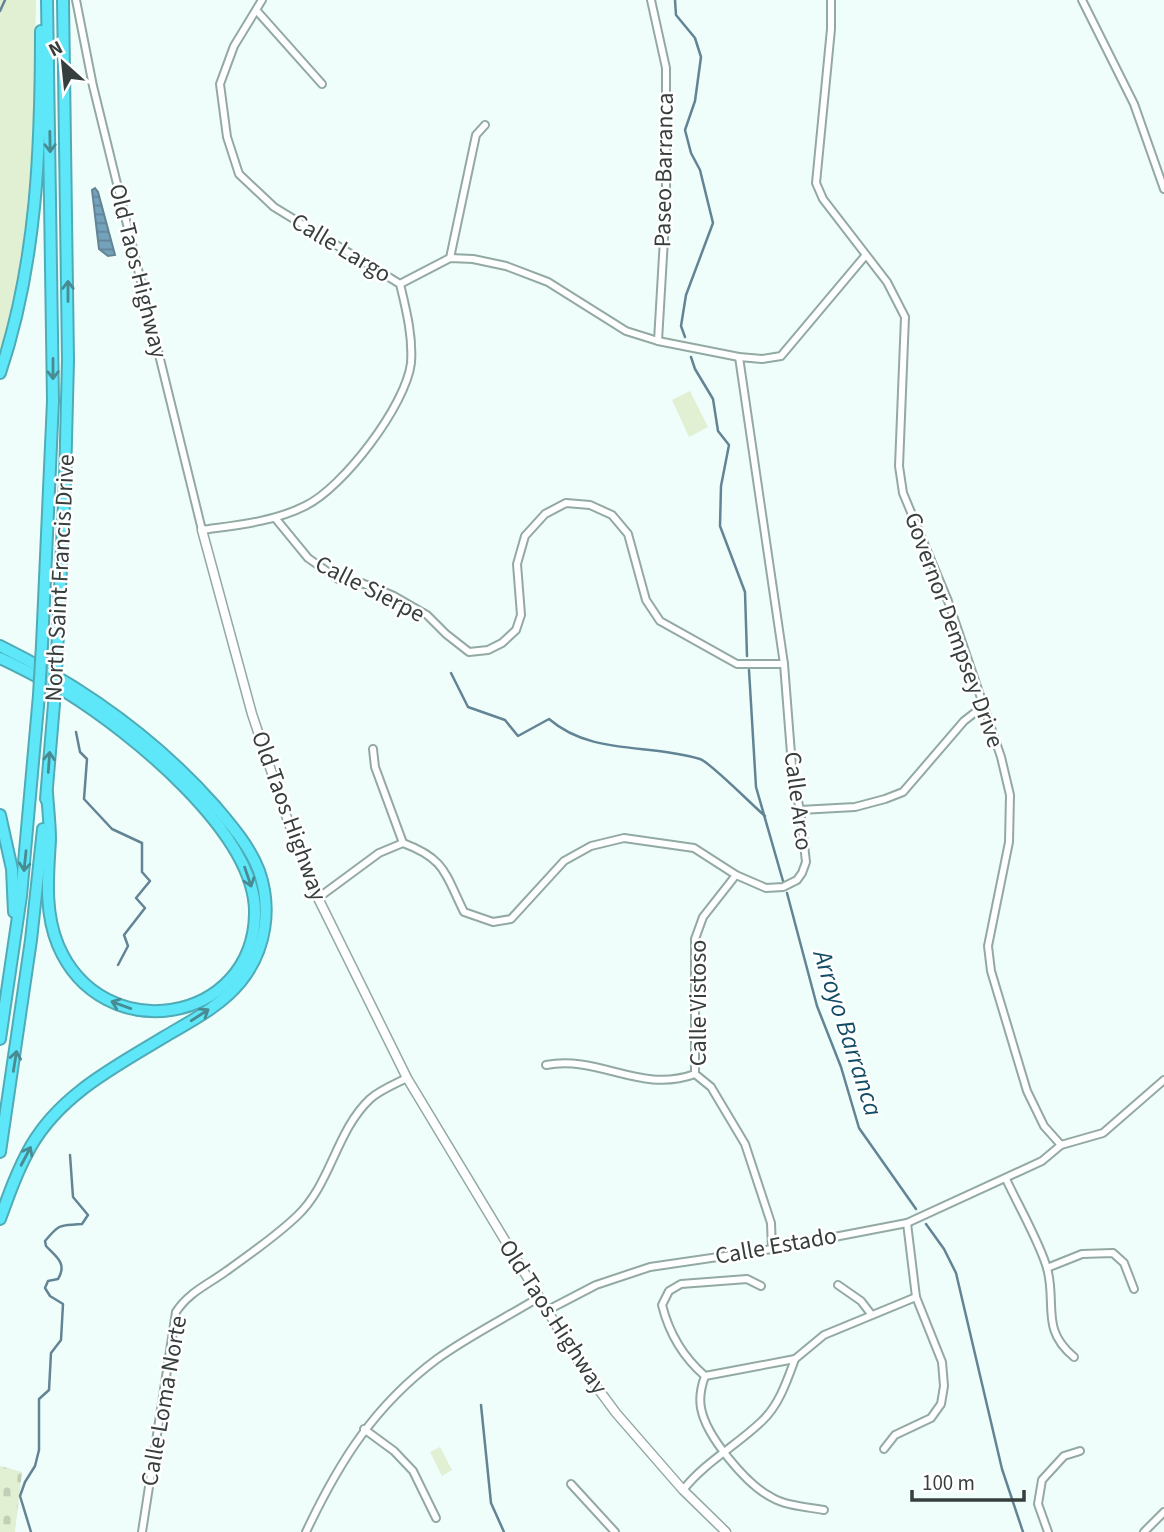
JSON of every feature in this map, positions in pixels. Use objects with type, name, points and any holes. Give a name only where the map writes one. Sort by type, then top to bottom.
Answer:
[{"type":"highway","points":[[0,373],[18,310],[29,251],[39,134],[45,0]]},
{"type":"highway","name":"North Saint Francis Drive","points":[[0,1039],[27,843],[42,645],[53,401],[45,0]]},
{"type":"highway","name":"North Saint Francis Drive","points":[[0,1152],[31,940],[47,793],[57,654],[68,360],[63,0]]},
{"type":"highway","points":[[0,646],[93,699],[178,768],[226,819],[248,850],[261,880],[266,909],[264,931],[257,953],[240,982],[213,1007],[90,1083],[57,1111],[45,1125],[21,1165],[0,1219]]},
{"type":"highway","points":[[0,658],[67,693],[120,731],[173,776],[233,844],[250,880],[255,915],[242,961],[220,987],[185,1007],[156,1012],[141,1011],[125,1008],[101,997],[77,976],[58,945],[51,919],[47,793]]},
{"type":"highway","points":[[0,815],[12,869],[14,951]]},
{"type":"street","name":"Old Taos Highway","points":[[76,0],[93,86],[202,530],[252,714],[288,821],[318,898],[407,1078],[579,1363],[616,1413],[683,1490],[726,1532]]},
{"type":"street","name":"Calle Largo","points":[[202,530],[276,519],[308,505],[335,485],[374,438],[397,403],[411,363],[410,328],[400,284],[274,207],[239,174],[227,137],[220,84],[234,46],[262,0]]},
{"type":"street","name":"Paseo Barranca","points":[[651,0],[666,68],[666,205],[658,341]]},
{"type":"street","name":"Governor Dempsey Drive","points":[[831,0],[831,29],[816,183],[823,199],[864,256],[887,282],[905,317],[899,466],[903,493],[948,601],[1001,757],[1010,795],[1009,842],[988,946],[991,971],[1027,1091],[1044,1126],[1061,1145]]},
{"type":"street","points":[[1082,0],[1134,104],[1164,189]]},
{"type":"street","points":[[257,11],[322,83]]},
{"type":"street","points":[[450,258],[476,135],[485,125]]},
{"type":"street","points":[[400,284],[450,258],[473,259],[506,266],[548,282],[626,331],[658,341],[762,359],[781,356],[864,256]]},
{"type":"street","name":"Calle Arco","points":[[403,844],[425,851],[440,863],[464,912],[493,922],[511,919],[564,861],[591,846],[624,838],[694,848],[736,875],[766,888],[783,887],[797,880],[802,873],[806,862],[800,810],[793,779],[784,664],[739,357]]},
{"type":"street","name":"Calle Sierpe","points":[[276,519],[308,558],[338,579],[359,582],[394,596],[427,615],[446,635],[469,652],[488,650],[502,643],[516,630],[521,615],[517,564],[525,536],[545,514],[566,503],[590,505],[612,515],[628,534],[646,600],[660,621],[737,664],[784,664]]},
{"type":"street","points":[[800,810],[855,807],[903,792],[964,721],[982,707]]},
{"type":"street","points":[[318,898],[379,853],[403,844],[375,767],[373,749]]},
{"type":"street","name":"Calle Vistoso","points":[[736,875],[703,917],[695,939],[695,1074],[711,1087],[745,1144],[771,1223],[772,1249]]},
{"type":"street","points":[[546,1065],[563,1062],[586,1064],[649,1081],[676,1081],[695,1074]]},
{"type":"street","name":"Calle Loma Norte","points":[[142,1532],[176,1312],[192,1293],[244,1259],[297,1216],[311,1199],[356,1115],[371,1097],[407,1078]]},
{"type":"street","points":[[1061,1145],[1103,1133],[1164,1080]]},
{"type":"street","name":"Calle Estado","points":[[546,1311],[596,1285],[650,1268],[772,1249],[906,1223],[1042,1161],[1061,1145]]},
{"type":"street","points":[[1006,1179],[1046,1268],[1053,1330],[1060,1346],[1074,1357]]},
{"type":"street","points":[[884,1449],[895,1434],[931,1418],[942,1404],[944,1386],[942,1362],[916,1297],[906,1223]]},
{"type":"street","points":[[1046,1268],[1082,1254],[1113,1253],[1124,1263],[1134,1289]]},
{"type":"street","points":[[761,1286],[747,1279],[732,1278],[681,1283],[669,1291],[662,1305],[666,1321],[691,1365],[705,1376],[795,1359],[824,1335],[916,1297]]},
{"type":"street","points":[[838,1285],[861,1301],[871,1314]]},
{"type":"street","points":[[306,1532],[339,1465],[364,1429],[399,1391],[438,1359],[538,1298]]},
{"type":"street","points":[[683,1490],[697,1473],[763,1420],[782,1394],[795,1359]]},
{"type":"street","points":[[705,1376],[700,1390],[701,1410],[723,1451],[753,1485],[771,1498],[824,1510]]},
{"type":"street","points":[[364,1429],[394,1451],[413,1471],[436,1518]]},
{"type":"street","points":[[1048,1532],[1038,1504],[1042,1480],[1064,1456],[1080,1451]]},
{"type":"street","points":[[571,1484],[615,1532]]},
{"type":"street","points":[[1145,1532],[1164,1512]]},
{"type":"green space","points":[[0,0],[36,0],[30,180],[19,268],[0,357]]},
{"type":"green space","points":[[690,391],[708,427],[689,437],[672,400]]},
{"type":"green space","points":[[440,1447],[452,1470],[442,1476],[430,1452]]},
{"type":"green space","points":[[0,1466],[22,1472],[15,1532],[0,1532]]},
{"type":"water","points":[[95,188],[115,255],[108,256],[99,249],[92,190]]},
{"type":"waterway","points":[[0,11],[5,0]]},
{"type":"waterway","name":"Arroyo Barranca","points":[[675,0],[676,15],[695,38],[701,57],[695,101],[685,130],[691,153],[700,170],[713,223],[686,295],[681,326],[685,337]]},
{"type":"waterway","name":"Arroyo Barranca","points":[[691,357],[713,399],[718,431],[729,445],[721,486],[720,526],[745,592],[747,656]]},
{"type":"waterway","name":"Arroyo Barranca","points":[[749,670],[756,787],[783,881]]},
{"type":"waterway","points":[[451,673],[468,707],[505,720],[518,736],[549,719],[566,731],[602,744],[700,759],[765,816]]},
{"type":"waterway","points":[[76,732],[80,752],[87,759],[84,799],[112,829],[142,843],[142,872],[150,881],[136,898],[145,908],[124,935],[128,946],[118,965]]},
{"type":"waterway","name":"Arroyo Barranca","points":[[787,893],[817,1006],[841,1067],[859,1128],[916,1209]]},
{"type":"waterway","points":[[31,1532],[20,1496],[35,1466],[39,1450],[39,1399],[49,1390],[51,1353],[61,1340],[63,1304],[50,1296],[45,1288],[48,1281],[58,1279],[62,1268],[45,1241],[58,1228],[82,1224],[88,1215],[73,1197],[70,1155]]},
{"type":"waterway","name":"Arroyo Barranca","points":[[926,1224],[944,1249],[956,1273],[1002,1469],[1023,1532]]},
{"type":"waterway","points":[[481,1405],[491,1503],[504,1532]]}]
